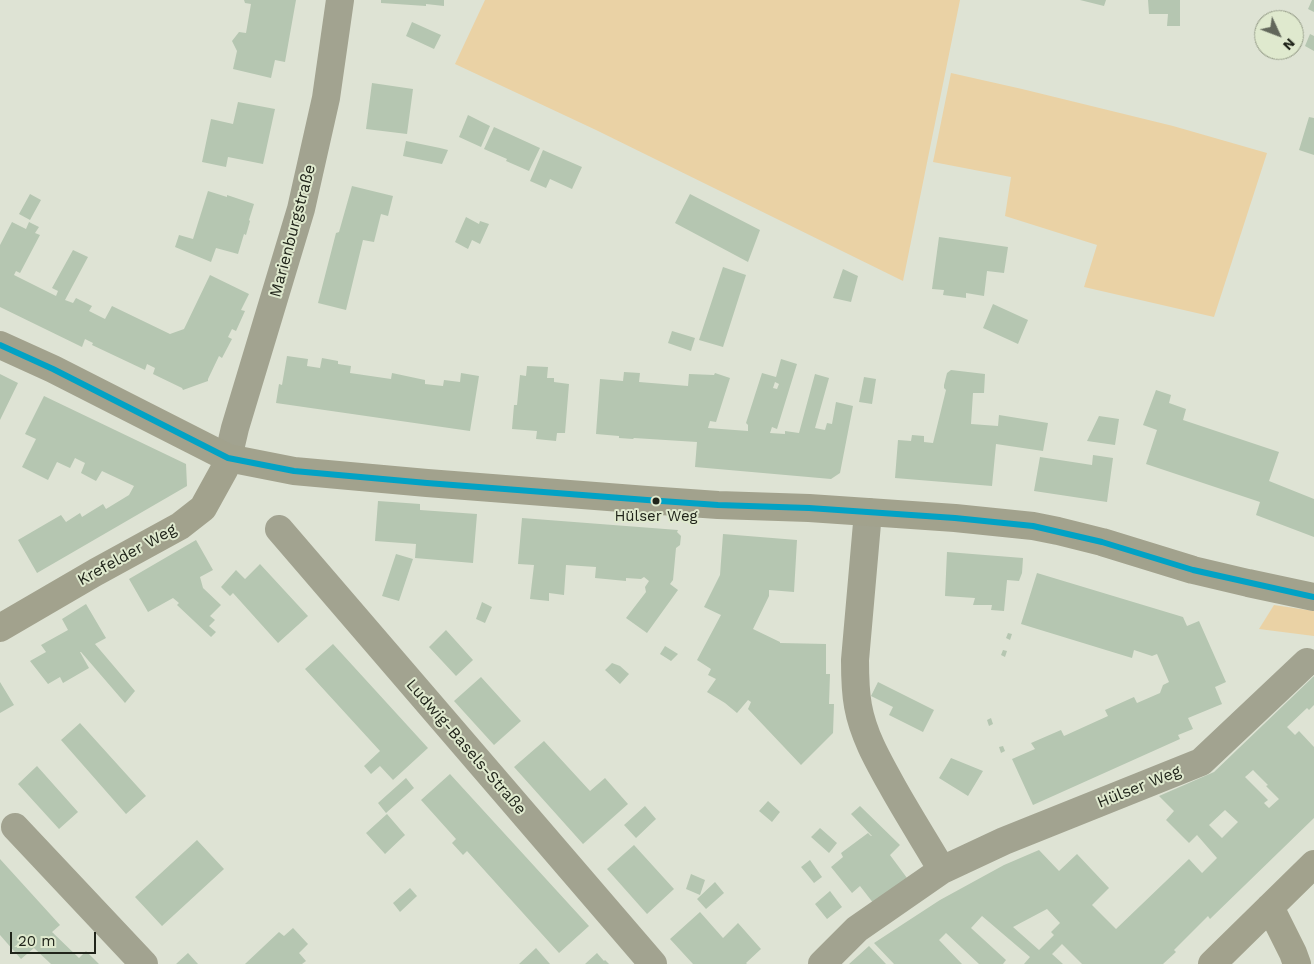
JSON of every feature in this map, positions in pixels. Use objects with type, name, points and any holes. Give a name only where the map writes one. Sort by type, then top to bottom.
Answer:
[{"type":"main road","points":[[0,345],[53,369],[228,458],[294,471],[718,505],[809,508],[955,518],[1033,526],[1102,542],[1248,584],[1314,596]]},
{"type":"main road","name":"Krefelder Weg","points":[[0,628],[180,526],[203,508],[224,470],[228,458]]},
{"type":"main road","points":[[1212,964],[1314,864]]},
{"type":"main road","points":[[1270,907],[1293,953],[1296,964]]},
{"type":"street","name":"Marienburgstraße","points":[[228,458],[235,428],[301,208],[326,98],[340,0]]},
{"type":"street","points":[[868,512],[855,660],[855,684],[858,707],[866,734],[877,759],[942,870]]},
{"type":"street","name":"Ludwig-Basels-Straße","points":[[279,529],[653,964]]},
{"type":"street","name":"Hülser Weg","points":[[822,964],[857,930],[942,870],[1004,841],[1201,762],[1308,662]]},
{"type":"street","points":[[15,827],[144,964]]},
{"type":"shaded area","points":[[485,0],[960,0],[903,281],[596,130],[455,64]]},
{"type":"shaded area","points":[[951,73],[1173,126],[1267,153],[1214,317],[1084,287],[1097,245],[1005,216],[1011,177],[933,162]]},
{"type":"shaded area","points":[[1274,605],[1314,611],[1314,636],[1259,629]]},
{"type":"building","points":[[244,0],[296,0],[285,62],[275,60],[271,78],[233,69],[237,51],[232,41],[239,32],[246,33],[251,4],[245,3]]},
{"type":"building","points":[[381,0],[444,0],[444,6],[381,3]]},
{"type":"building","points":[[1080,0],[1106,0],[1104,6]]},
{"type":"building","points":[[1148,0],[1180,0],[1180,26],[1167,26],[1168,14],[1149,14]]},
{"type":"building","points":[[1312,0],[1314,0],[1314,12],[1308,9]]},
{"type":"building","points":[[412,22],[441,35],[434,49],[406,36]]},
{"type":"building","points":[[1310,34],[1314,36],[1314,51],[1305,46]]},
{"type":"building","points":[[372,83],[413,89],[407,134],[366,129]]},
{"type":"building","points":[[238,102],[275,109],[263,164],[228,157],[226,167],[202,162],[211,119],[233,124]]},
{"type":"building","points":[[468,115],[490,126],[481,147],[459,137]]},
{"type":"building","points":[[1309,117],[1314,118],[1314,155],[1299,150]]},
{"type":"building","points":[[494,127],[540,148],[529,171],[484,149]]},
{"type":"building","points":[[406,141],[448,150],[442,164],[403,156]]},
{"type":"building","points":[[543,150],[582,167],[572,189],[550,179],[546,188],[530,181]]},
{"type":"building","points":[[352,186],[393,196],[388,216],[381,214],[374,242],[363,240],[346,310],[318,303],[336,233],[339,232]]},
{"type":"building","points":[[208,191],[254,204],[246,235],[244,234],[238,254],[216,248],[211,262],[175,247],[179,235],[193,239]]},
{"type":"building","points":[[30,194],[41,200],[30,220],[19,214]]},
{"type":"building","points":[[690,194],[760,230],[748,262],[675,223]]},
{"type":"building","points":[[466,217],[479,224],[480,221],[489,224],[480,244],[472,240],[468,249],[455,242]]},
{"type":"building","points":[[12,222],[26,229],[29,222],[39,227],[35,233],[40,235],[20,273],[16,271],[14,275],[56,296],[58,291],[52,288],[73,250],[88,257],[65,300],[73,303],[76,298],[92,306],[89,311],[105,319],[112,306],[170,334],[184,329],[210,275],[249,294],[241,310],[245,311],[236,331],[232,329],[228,337],[232,339],[222,358],[219,356],[208,381],[183,390],[153,374],[155,368],[147,364],[145,370],[92,345],[93,343],[85,339],[82,347],[0,307],[0,245]]},
{"type":"building","points":[[939,237],[1008,247],[1004,273],[987,271],[984,296],[966,293],[966,298],[943,295],[944,290],[932,289]]},
{"type":"building","points":[[723,267],[746,275],[723,347],[699,340]]},
{"type":"building","points":[[843,269],[858,276],[851,302],[833,298]]},
{"type":"building","points":[[993,304],[1028,320],[1018,344],[983,328]]},
{"type":"building","points":[[672,331],[695,338],[691,351],[668,343]]},
{"type":"building","points":[[287,356],[308,359],[307,366],[320,368],[322,358],[338,361],[338,364],[351,366],[350,373],[391,379],[392,373],[425,380],[425,384],[443,386],[444,380],[460,382],[461,373],[479,376],[470,431],[276,403],[279,384],[282,385]]},
{"type":"building","points":[[781,359],[797,364],[777,429],[772,427],[770,433],[785,434],[785,431],[799,433],[815,374],[829,378],[815,428],[825,430],[827,423],[832,424],[836,402],[853,406],[840,473],[831,479],[695,467],[697,442],[619,438],[619,436],[596,434],[600,379],[623,381],[624,372],[640,373],[639,382],[688,386],[689,374],[714,375],[715,373],[730,378],[716,422],[710,421],[708,428],[748,431],[746,423],[762,373],[776,377]],"holes":[[[775,382],[779,384],[777,389],[773,388]]]},
{"type":"building","points":[[527,366],[548,367],[547,378],[554,378],[554,382],[569,384],[565,433],[557,433],[556,441],[536,439],[537,431],[512,429],[514,405],[517,405],[520,375],[526,376]]},
{"type":"building","points":[[951,370],[985,374],[984,393],[973,393],[971,424],[998,426],[999,415],[1048,423],[1043,451],[996,444],[992,486],[895,478],[898,440],[911,441],[912,435],[924,436],[924,442],[933,443],[946,390],[944,385],[947,373]]},
{"type":"building","points":[[0,374],[18,383],[0,420]]},
{"type":"building","points":[[864,377],[876,379],[872,404],[859,402]]},
{"type":"building","points":[[1156,390],[1171,395],[1169,403],[1186,409],[1183,420],[1279,452],[1269,481],[1314,499],[1314,537],[1256,515],[1260,502],[1146,464],[1157,430],[1143,425]]},
{"type":"building","points":[[44,396],[186,464],[187,486],[37,573],[18,540],[61,515],[66,522],[80,513],[82,517],[103,504],[106,509],[129,495],[134,486],[102,471],[96,481],[81,473],[85,463],[75,458],[70,468],[57,462],[48,480],[22,467],[36,439],[25,434]]},
{"type":"building","points":[[1099,416],[1119,419],[1115,445],[1087,441]]},
{"type":"building","points":[[1093,455],[1113,458],[1107,502],[1034,491],[1040,457],[1092,465]]},
{"type":"building","points":[[378,501],[420,504],[420,510],[477,514],[473,563],[415,558],[416,544],[375,541]]},
{"type":"building","points":[[522,518],[678,530],[677,532],[681,536],[680,545],[676,548],[673,580],[670,584],[678,590],[647,633],[626,618],[646,592],[645,587],[649,581],[644,577],[641,579],[626,578],[626,581],[595,578],[596,567],[566,565],[564,595],[549,593],[549,601],[530,599],[534,565],[518,564]]},
{"type":"building","points":[[723,534],[797,540],[794,592],[769,590],[769,596],[753,629],[780,643],[826,644],[826,674],[830,674],[829,704],[834,704],[833,733],[801,765],[748,709],[751,702],[748,700],[737,713],[707,692],[716,679],[708,675],[711,669],[697,660],[721,615],[704,607],[720,575]]},
{"type":"building","points":[[196,540],[213,570],[200,577],[203,588],[221,605],[210,616],[215,620],[209,626],[216,632],[211,637],[177,605],[179,603],[173,598],[148,612],[129,579]]},
{"type":"building","points":[[947,552],[1023,558],[1022,573],[1019,581],[1007,580],[1004,611],[991,610],[992,605],[973,605],[975,598],[945,596]]},
{"type":"building","points":[[396,554],[413,559],[399,601],[382,596]]},
{"type":"building","points":[[260,564],[308,616],[278,643],[233,593],[230,596],[221,587],[236,570],[245,579]]},
{"type":"building","points":[[1037,573],[1183,617],[1187,626],[1199,621],[1226,682],[1215,687],[1222,704],[1188,718],[1193,729],[1178,735],[1180,739],[1033,805],[1012,759],[1035,749],[1031,743],[1061,730],[1064,736],[1108,716],[1105,710],[1134,697],[1137,703],[1160,693],[1163,685],[1169,682],[1157,654],[1152,656],[1134,650],[1132,658],[1021,624]]},
{"type":"building","points":[[482,602],[492,607],[485,623],[476,619]]},
{"type":"building","points":[[86,604],[106,638],[95,644],[135,691],[125,703],[81,652],[89,668],[63,683],[60,677],[48,684],[30,661],[46,652],[41,645],[68,630],[62,619]]},
{"type":"building","points":[[446,630],[473,660],[456,676],[429,647]]},
{"type":"building","points":[[1008,633],[1012,634],[1010,640],[1006,638]]},
{"type":"building","points":[[333,644],[428,748],[393,780],[380,766],[371,774],[364,766],[380,751],[305,669]]},
{"type":"building","points":[[665,646],[678,654],[671,661],[660,654]]},
{"type":"building","points":[[1003,650],[1007,651],[1005,657],[1001,655]]},
{"type":"building","points":[[612,663],[620,666],[629,674],[620,684],[605,670]]},
{"type":"building","points":[[1314,676],[1314,705],[1309,710],[1307,708],[1287,727],[1295,735],[1299,731],[1314,747],[1314,818],[1210,919],[1208,916],[1174,950],[1176,952],[1163,964],[1082,964],[1062,944],[1052,954],[1063,964],[1024,964],[1030,957],[982,916],[971,928],[1006,960],[1003,964],[979,964],[946,933],[939,940],[962,964],[894,964],[874,943],[940,900],[1004,865],[1039,850],[1059,871],[1077,854],[1109,888],[1092,905],[1116,929],[1189,859],[1202,873],[1217,858],[1197,835],[1189,843],[1166,820],[1174,811],[1159,796],[1214,772]],"holes":[[[1253,770],[1279,799],[1269,808],[1264,803],[1268,800],[1245,777]],[[1225,810],[1238,822],[1222,838],[1209,825]],[[1047,909],[1060,923],[1051,932],[1054,935],[1039,950],[1013,927]]]},
{"type":"building","points":[[481,677],[521,721],[494,745],[454,701]]},
{"type":"building","points":[[0,682],[14,705],[0,713]]},
{"type":"building","points":[[878,682],[934,710],[923,732],[889,715],[893,707],[871,696]]},
{"type":"building","points":[[991,718],[993,724],[989,726],[987,720]]},
{"type":"building","points":[[80,723],[146,796],[126,814],[61,740]]},
{"type":"building","points":[[544,741],[590,791],[605,778],[628,804],[583,844],[514,767]]},
{"type":"building","points":[[1003,746],[1005,751],[1001,753],[999,747]]},
{"type":"building","points":[[951,758],[983,771],[968,796],[939,778]]},
{"type":"building","points":[[37,766],[78,812],[59,829],[18,784]]},
{"type":"building","points":[[450,774],[589,926],[559,953],[467,851],[463,855],[452,843],[456,839],[421,800]]},
{"type":"building","points":[[406,778],[414,788],[386,813],[378,803]]},
{"type":"building","points":[[768,801],[780,812],[772,822],[759,811]]},
{"type":"building","points":[[645,806],[656,819],[636,838],[624,825]]},
{"type":"building","points":[[860,806],[900,845],[890,855],[907,878],[874,904],[860,886],[852,893],[831,867],[843,857],[841,853],[868,833],[872,836],[851,814]]},
{"type":"building","points":[[387,814],[405,835],[385,854],[366,833]]},
{"type":"building","points":[[820,828],[837,843],[829,853],[811,837]]},
{"type":"building","points":[[197,840],[224,869],[162,926],[135,897]]},
{"type":"building","points":[[634,845],[674,889],[647,914],[607,869]]},
{"type":"building","points":[[0,859],[60,925],[52,932],[79,958],[86,951],[99,964],[51,964],[34,948],[21,959],[0,935]]},
{"type":"building","points":[[810,860],[822,877],[814,883],[801,867]]},
{"type":"building","points":[[691,874],[705,880],[700,895],[686,889]]},
{"type":"building","points":[[715,882],[724,893],[706,909],[697,899]]},
{"type":"building","points":[[410,888],[417,896],[400,912],[393,903]]},
{"type":"building","points":[[830,891],[842,907],[827,919],[815,904]]},
{"type":"building","points":[[700,912],[723,938],[738,923],[761,949],[747,964],[693,964],[670,939]]},
{"type":"building","points":[[293,928],[308,944],[299,953],[306,961],[302,964],[245,964],[279,932],[284,936]]},
{"type":"building","points":[[869,946],[886,964],[849,964]]},
{"type":"building","points":[[536,948],[550,964],[519,964]]},
{"type":"building","points":[[188,953],[198,964],[176,964]]},
{"type":"building","points":[[597,953],[609,964],[585,964]]},
{"type":"transit line","points":[[0,345],[53,369],[228,458],[294,471],[647,500],[809,508],[955,518],[1033,526],[1102,542],[1193,570],[1314,597]]},
{"type":"place","name":"Hülser Weg","points":[[656,501]]}]
